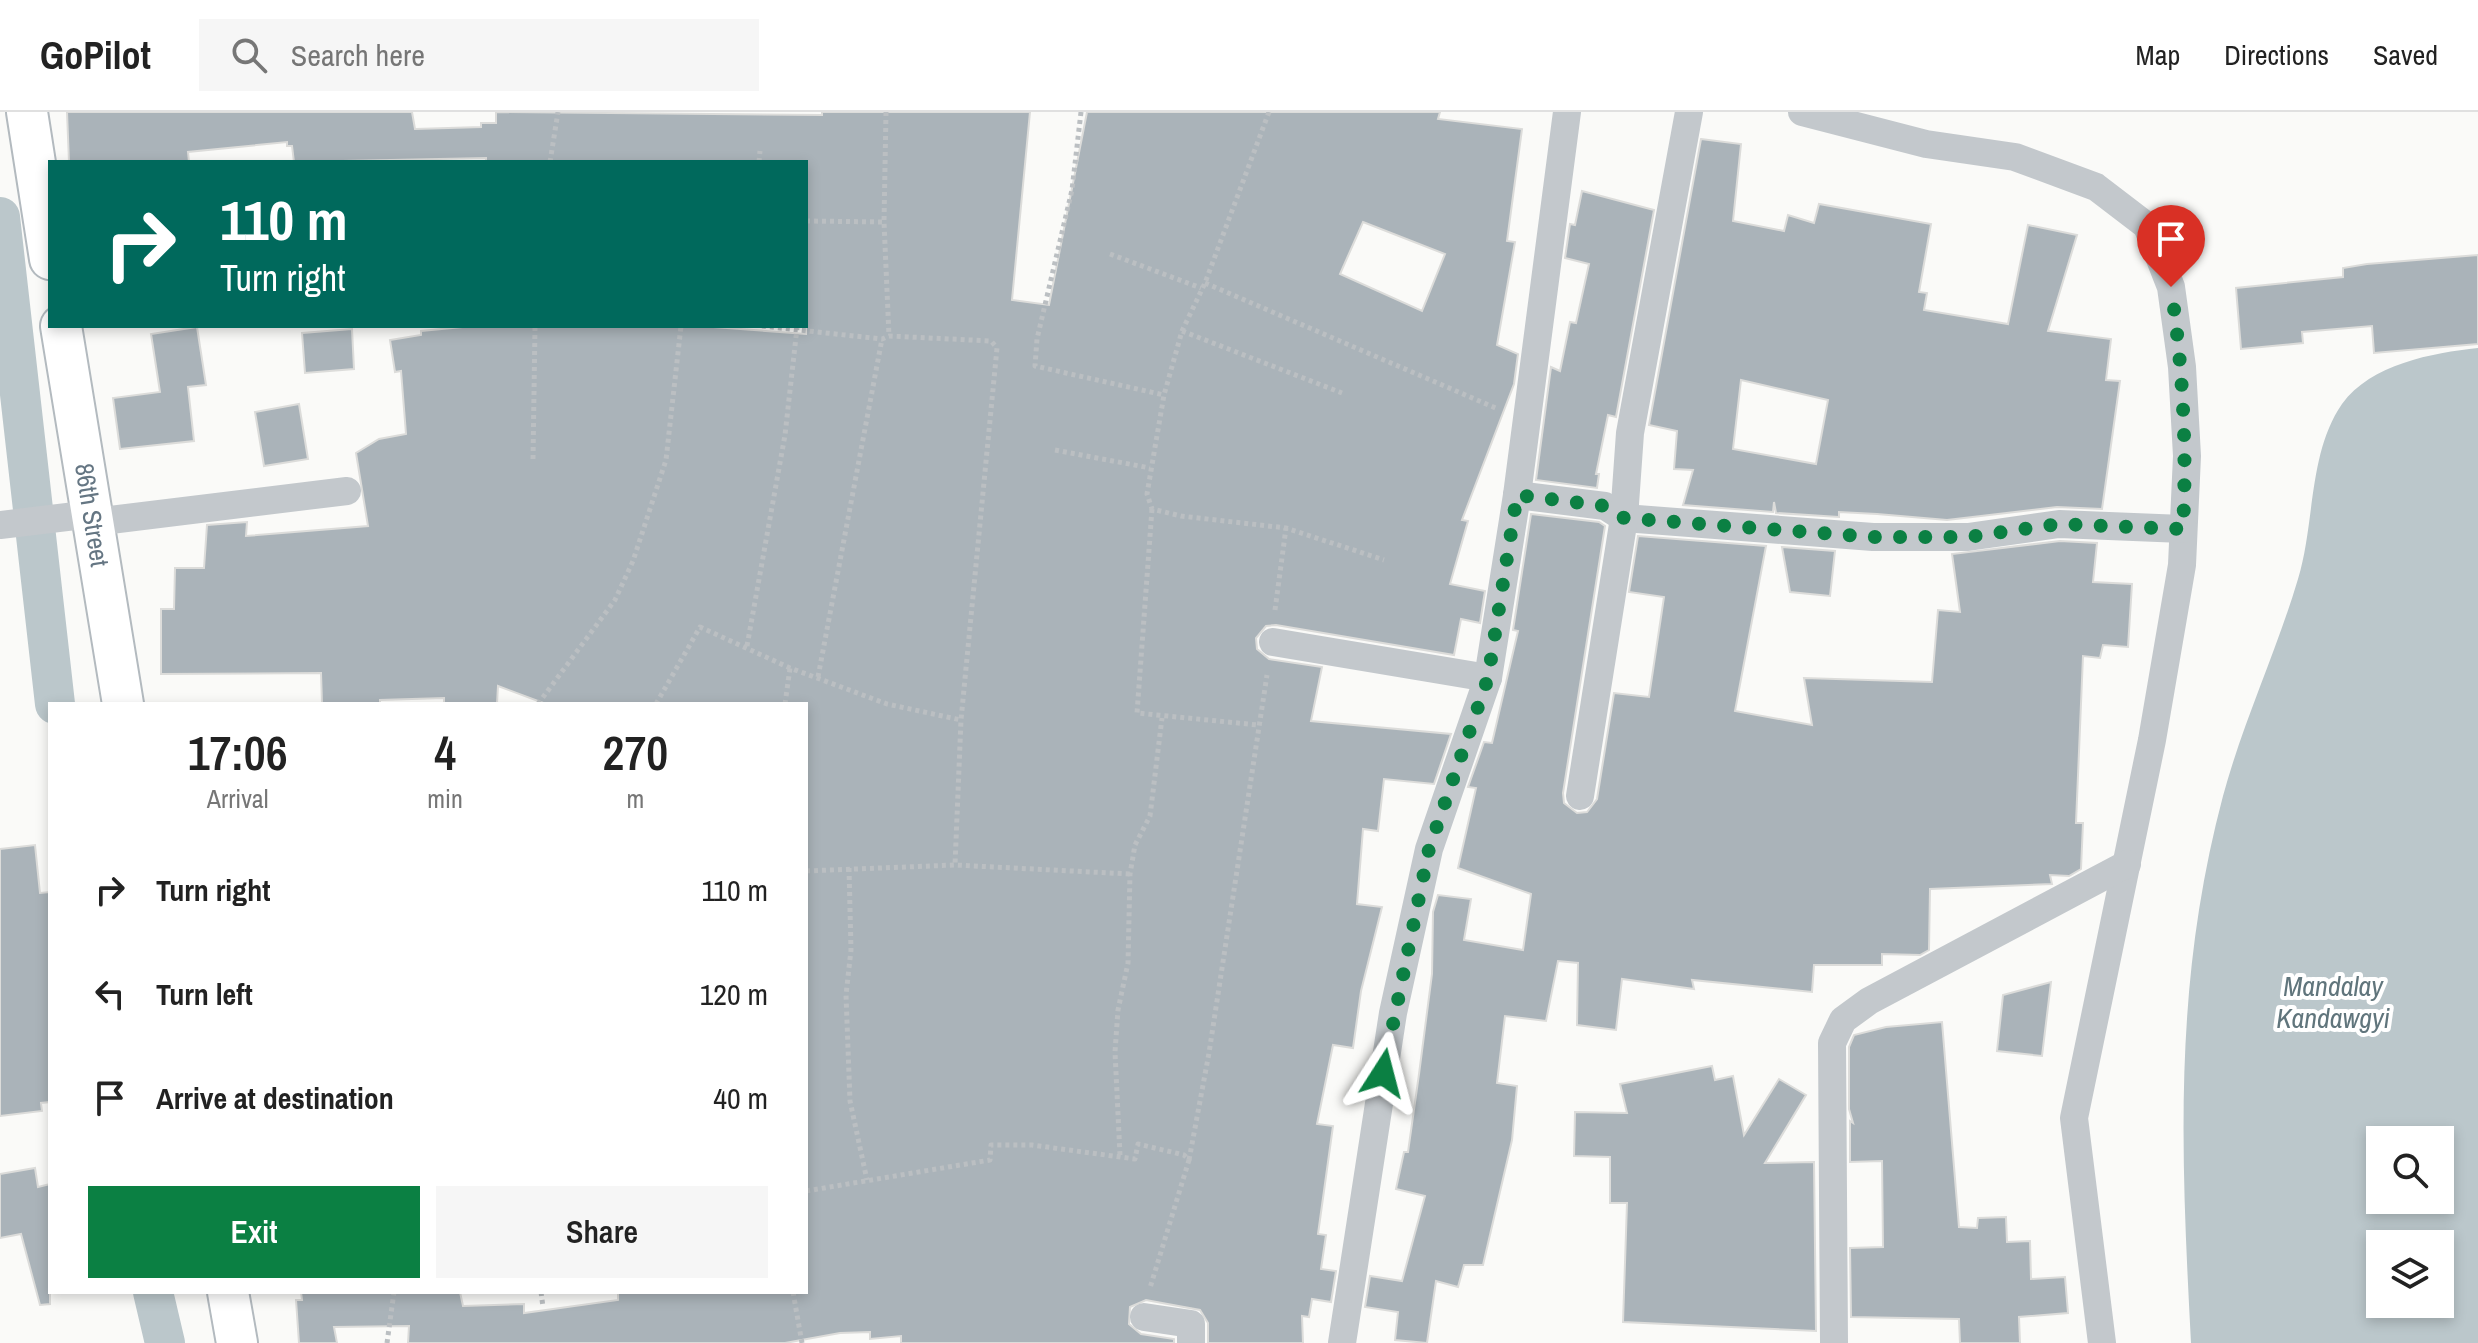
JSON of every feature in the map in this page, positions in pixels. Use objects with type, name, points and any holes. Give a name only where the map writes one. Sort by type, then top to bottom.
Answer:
[{"type":"main road","points":[[27,112],[48,246]]},
{"type":"main road","name":"86th Street","points":[[61,328],[82,518],[123,702]]},
{"type":"main road","points":[[228,1294],[237,1343]]},
{"type":"street","points":[[1342,1343],[1396,998],[1429,849],[1488,678],[1517,495],[1524,421],[1567,112]]},
{"type":"street","points":[[1580,796],[1624,518],[1630,433],[1689,112]]},
{"type":"street","points":[[1802,112],[1872,122],[1926,144],[2015,157],[2096,187],[2147,226],[2171,287],[2182,367],[2187,456],[2182,565],[2127,864],[2074,1118],[2102,1343]]},
{"type":"street","points":[[4,525],[347,491]]},
{"type":"street","points":[[1517,495],[1605,506],[1624,518],[1873,537],[1968,537],[2059,524],[2183,529]]},
{"type":"street","points":[[1273,642],[1488,678]]},
{"type":"street","points":[[1834,1343],[1832,1043],[1843,1020],[1869,1001],[2127,864]]},
{"type":"street","points":[[1144,1317],[1191,1324],[1191,1343]]},
{"type":"path","points":[[550,160],[558,112]]},
{"type":"path","points":[[886,112],[884,222],[889,336]]},
{"type":"path","points":[[1081,112],[1072,190],[1037,339],[1035,366],[1164,395]]},
{"type":"path","points":[[1259,725],[1162,718],[1137,713],[1152,509],[1147,494],[1164,395],[1182,331],[1203,285],[1269,112]]},
{"type":"path","points":[[759,160],[760,151]]},
{"type":"path","points":[[808,221],[884,222]]},
{"type":"path","points":[[1110,254],[1203,285],[1524,421]]},
{"type":"path","points":[[533,459],[535,328]]},
{"type":"path","points":[[539,702],[615,600],[633,561],[666,460],[681,328]]},
{"type":"path","points":[[747,646],[785,435],[797,328],[882,339],[889,336],[991,341],[997,348],[961,720],[955,865]]},
{"type":"path","points":[[1182,331],[1342,393]]},
{"type":"path","points":[[818,677],[882,339]]},
{"type":"path","points":[[1055,450],[1150,468]]},
{"type":"path","points":[[1152,509],[1181,516],[1286,528],[1384,560]]},
{"type":"path","points":[[1144,1317],[1189,1160],[1209,1053],[1273,642],[1286,528]]},
{"type":"path","points":[[657,702],[700,627],[790,668],[887,704],[961,720]]},
{"type":"path","points":[[785,702],[790,668]]},
{"type":"path","points":[[1120,1155],[1115,1052],[1118,1010],[1128,963],[1130,874],[1135,845],[1150,816],[1162,718]]},
{"type":"path","points":[[808,871],[955,865],[1130,874]]},
{"type":"path","points":[[849,868],[851,950],[846,995],[850,1101],[867,1180]]},
{"type":"path","points":[[808,1191],[990,1160],[991,1145],[1032,1145],[1135,1159],[1138,1144],[1184,1155],[1189,1160]]},
{"type":"path","points":[[387,1343],[394,1294]]},
{"type":"path","points":[[541,1294],[543,1307]]},
{"type":"path","points":[[793,1294],[802,1343]]},
{"type":"water","name":"Mandalay Kandawgyi","points":[[2478,348],[2478,1343],[2191,1343],[2185,1203],[2184,1068],[2196,934],[2223,796],[2298,579],[2318,466],[2331,423],[2354,390],[2369,379],[2422,357]]},
{"type":"building","points":[[67,112],[412,112],[415,129],[481,127],[481,123],[496,123],[496,112],[822,115],[822,112],[1030,112],[1012,300],[1049,305],[1087,112],[1440,112],[1438,119],[1522,129],[1507,241],[1515,242],[1497,345],[1518,354],[1514,384],[1462,520],[1468,521],[1450,584],[1485,591],[1480,623],[1461,619],[1454,655],[1276,625],[1266,626],[1256,638],[1257,649],[1269,659],[1322,667],[1311,721],[1451,734],[1434,784],[1384,779],[1378,831],[1363,829],[1357,904],[1382,907],[1361,991],[1353,1048],[1333,1045],[1317,1124],[1333,1126],[1318,1234],[1326,1235],[1321,1269],[1336,1271],[1331,1302],[1312,1299],[1309,1317],[1302,1316],[1303,1343],[1208,1343],[1208,1323],[1200,1310],[1146,1300],[1130,1307],[1129,1324],[1141,1334],[1174,1339],[1174,1343],[901,1343],[901,1336],[870,1339],[870,1332],[840,1333],[785,1343],[408,1343],[409,1326],[334,1327],[337,1343],[299,1343],[296,1300],[302,1300],[301,1294],[460,1294],[463,1306],[524,1304],[524,1313],[618,1300],[618,1294],[808,1294],[808,702],[541,702],[498,686],[497,702],[444,702],[444,698],[322,702],[321,673],[161,674],[161,609],[174,609],[175,568],[204,568],[207,525],[247,522],[246,536],[368,526],[356,453],[379,439],[406,434],[401,371],[395,372],[390,340],[421,335],[421,331],[452,328],[726,328],[806,334],[808,160],[294,160],[292,146],[287,146],[287,142],[188,152],[189,160],[69,160]],"holes":[[[1363,222],[1445,254],[1422,311],[1340,274]]]},
{"type":"building","points":[[1701,139],[1741,144],[1733,221],[1784,231],[1788,215],[1814,223],[1819,204],[1931,224],[1919,292],[1927,293],[1924,310],[2008,324],[2028,225],[2077,235],[2048,331],[2111,339],[2106,380],[2120,381],[2102,509],[2057,507],[1947,520],[1839,512],[1839,517],[1776,513],[1774,502],[1773,512],[1683,505],[1693,470],[1674,469],[1677,431],[1649,425]],"holes":[[[1741,380],[1828,400],[1816,464],[1733,449]]]},
{"type":"building","points":[[1582,191],[1654,210],[1616,417],[1608,415],[1596,474],[1599,474],[1597,488],[1536,480],[1551,367],[1560,371],[1570,322],[1576,323],[1589,264],[1565,258],[1570,224],[1575,225]]},
{"type":"building","points":[[2478,255],[2478,344],[2374,353],[2372,326],[2302,332],[2303,343],[2241,349],[2236,288],[2343,277],[2343,268],[2367,264]]},
{"type":"building","points":[[197,328],[206,385],[188,387],[194,441],[120,449],[113,398],[160,392],[151,334]]},
{"type":"building","points":[[352,329],[354,369],[305,373],[302,333]]},
{"type":"building","points":[[299,404],[308,459],[264,466],[255,412]]},
{"type":"building","points":[[1531,514],[1599,522],[1605,526],[1563,793],[1564,803],[1577,813],[1587,812],[1597,799],[1614,693],[1649,697],[1664,597],[1629,592],[1638,536],[1766,546],[1735,711],[1812,725],[1804,678],[1932,682],[1938,610],[1960,612],[1952,554],[2060,541],[2097,543],[2093,582],[2132,584],[2128,647],[2103,645],[2100,658],[2083,656],[2076,823],[2083,823],[2081,869],[2069,876],[2050,875],[2052,884],[1930,889],[1929,950],[1920,955],[1882,954],[1882,965],[1814,965],[1812,992],[1692,980],[1694,989],[1622,979],[1616,1030],[1577,1025],[1578,963],[1558,961],[1546,1021],[1505,1016],[1497,1083],[1517,1086],[1512,1140],[1483,1265],[1464,1265],[1458,1287],[1436,1281],[1427,1343],[1395,1340],[1398,1312],[1365,1307],[1370,1276],[1402,1281],[1425,1196],[1396,1189],[1404,1152],[1408,1152],[1432,974],[1433,912],[1438,895],[1471,899],[1464,940],[1523,950],[1531,894],[1458,868],[1476,788],[1468,787],[1484,742],[1492,743],[1518,631],[1513,630]]},
{"type":"building","points":[[1782,547],[1835,551],[1830,596],[1790,592]]},
{"type":"building","points":[[35,845],[40,893],[48,892],[48,1102],[41,1103],[42,1111],[0,1116],[0,849]]},
{"type":"building","points":[[2051,982],[2042,1056],[1997,1051],[2003,995]]},
{"type":"building","points":[[1942,1022],[1959,1227],[1977,1228],[1978,1218],[2006,1217],[2007,1242],[2030,1241],[2031,1279],[2065,1277],[2068,1313],[2019,1317],[2020,1343],[1960,1343],[1959,1319],[1851,1317],[1850,1248],[1883,1247],[1882,1161],[1850,1162],[1850,1121],[1853,1123],[1849,1109],[1849,1047],[1854,1035],[1886,1027]]},
{"type":"building","points":[[1712,1066],[1715,1080],[1733,1076],[1744,1135],[1779,1079],[1806,1095],[1765,1163],[1814,1162],[1816,1331],[1623,1322],[1627,1203],[1610,1203],[1610,1157],[1574,1156],[1575,1112],[1627,1113],[1620,1084]]},
{"type":"building","points":[[35,1168],[38,1187],[48,1184],[50,1304],[40,1305],[21,1234],[0,1238],[0,1174]]},
{"type":"waterway","points":[[0,217],[55,702]]},
{"type":"waterway","points":[[153,1294],[165,1343]]},
{"type":"route","points":[[1383,1073],[1429,849],[1488,678],[1517,495],[1605,506],[1624,518],[1781,527],[1873,537],[1968,537],[2059,524],[2183,529],[2187,456],[2182,367],[2171,287]]}]
